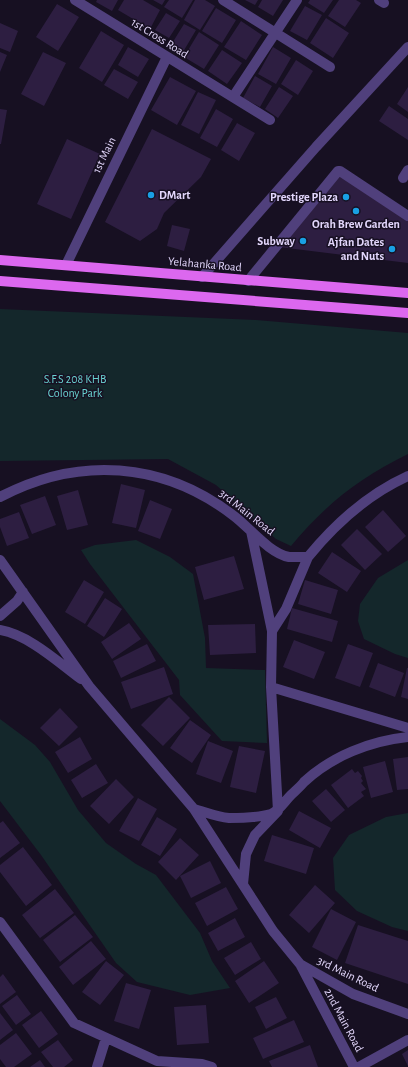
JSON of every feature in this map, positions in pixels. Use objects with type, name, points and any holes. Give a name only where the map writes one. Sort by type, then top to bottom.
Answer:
[{"type":"main road","name":"Yelahanka Road","points":[[0,260],[408,293]]},
{"type":"main road","points":[[0,281],[408,313]]},
{"type":"street","name":"1st Cross Road","points":[[75,0],[270,120]]},
{"type":"street","points":[[223,0],[330,67]]},
{"type":"street","points":[[232,97],[297,0]]},
{"type":"street","points":[[202,277],[316,147],[408,47]]},
{"type":"street","name":"1st Main","points":[[66,266],[166,57]]},
{"type":"street","points":[[248,281],[338,171],[408,216]]},
{"type":"street","name":"3rd Main Road","points":[[0,497],[33,482],[72,472],[114,470],[157,476],[198,492],[235,517],[273,549],[288,556],[308,557]]},
{"type":"street","points":[[272,631],[286,609],[308,557],[324,538],[342,520],[362,504],[383,489],[408,476]]},
{"type":"street","points":[[251,531],[272,631],[271,687],[278,811]]},
{"type":"street","points":[[0,560],[89,686],[194,809],[273,931],[300,964]]},
{"type":"street","points":[[0,616],[17,601],[23,592]]},
{"type":"street","points":[[0,630],[12,632],[44,651],[89,686]]},
{"type":"street","points":[[271,687],[408,728]]},
{"type":"street","points":[[243,884],[246,854],[255,835],[305,781],[338,758],[356,750],[375,743],[408,737]]},
{"type":"street","points":[[194,809],[229,818],[270,814],[278,811]]},
{"type":"street","points":[[0,922],[74,1023],[157,1061],[212,1067]]},
{"type":"street","name":"3rd Main Road","points":[[300,964],[353,994],[408,1014]]},
{"type":"street","name":"2nd Main Road","points":[[300,964],[354,1067]]},
{"type":"street","points":[[98,1067],[106,1038]]},
{"type":"street","points":[[359,1067],[408,1040]]},
{"type":"green space","name":"S.F.S 208 KHB Colony Park","points":[[0,309],[256,320],[408,333],[408,454],[390,463],[344,493],[317,517],[291,546],[276,539],[216,485],[168,459],[0,461]]},
{"type":"green space","points":[[136,540],[170,557],[193,574],[205,638],[206,668],[265,670],[267,743],[222,741],[180,695],[179,680],[90,564],[81,550],[95,545]]},
{"type":"green space","points":[[408,560],[408,658],[395,654],[364,639],[358,621],[360,604],[378,578]]},
{"type":"green space","points":[[0,719],[35,745],[50,762],[78,810],[106,843],[136,864],[156,875],[200,933],[212,961],[230,988],[190,995],[137,982],[116,963],[41,855],[0,801]]},
{"type":"green space","points":[[408,813],[408,931],[392,927],[357,911],[335,890],[333,858],[349,835],[386,817]]},
{"type":"building","points":[[97,0],[118,0],[112,11],[96,2]]},
{"type":"building","points":[[124,0],[143,0],[160,10],[150,29],[118,10]]},
{"type":"building","points":[[153,0],[165,0],[162,5]]},
{"type":"building","points":[[169,0],[193,0],[182,18],[164,7]]},
{"type":"building","points":[[195,0],[205,0],[215,6],[200,30],[184,20]]},
{"type":"building","points":[[245,0],[258,0],[255,5]]},
{"type":"building","points":[[262,0],[283,0],[273,16],[258,7]]},
{"type":"building","points":[[310,0],[333,0],[324,13],[308,3]]},
{"type":"building","points":[[339,0],[356,0],[361,3],[345,27],[328,16]]},
{"type":"building","points":[[57,4],[79,17],[58,51],[36,37]]},
{"type":"building","points":[[305,6],[322,15],[307,40],[290,31]]},
{"type":"building","points":[[216,8],[236,20],[222,43],[202,31]]},
{"type":"building","points":[[166,13],[180,21],[169,38],[155,30]]},
{"type":"building","points":[[326,18],[349,33],[333,58],[310,43]]},
{"type":"building","points":[[241,21],[262,35],[246,60],[224,47]]},
{"type":"building","points":[[0,23],[18,31],[10,52],[0,48]]},
{"type":"building","points":[[184,24],[196,30],[183,52],[171,45]]},
{"type":"building","points":[[101,31],[124,45],[102,82],[79,68]]},
{"type":"building","points":[[199,32],[219,45],[204,69],[184,57]]},
{"type":"building","points":[[128,47],[149,59],[138,77],[118,65]]},
{"type":"building","points":[[273,47],[291,58],[276,84],[258,74]]},
{"type":"building","points":[[222,50],[242,63],[227,84],[208,71]]},
{"type":"building","points":[[0,52],[7,55],[0,72]]},
{"type":"building","points":[[43,52],[66,63],[44,106],[21,94]]},
{"type":"building","points":[[296,60],[313,71],[298,95],[281,84]]},
{"type":"building","points":[[114,69],[138,82],[128,99],[104,85]]},
{"type":"building","points":[[255,76],[272,86],[260,107],[243,98]]},
{"type":"building","points":[[170,77],[196,91],[177,125],[151,110]]},
{"type":"building","points":[[279,87],[293,96],[278,118],[265,109]]},
{"type":"building","points":[[408,87],[408,112],[397,104]]},
{"type":"building","points":[[198,92],[216,100],[199,134],[181,125]]},
{"type":"building","points":[[389,106],[408,119],[408,140],[379,121]]},
{"type":"building","points":[[0,109],[7,110],[1,144],[0,144]]},
{"type":"building","points":[[216,109],[233,119],[217,147],[200,138]]},
{"type":"building","points":[[237,123],[255,133],[239,161],[221,150]]},
{"type":"building","name":"DMart","points":[[152,129],[211,159],[201,177],[164,213],[157,229],[140,241],[105,222]]},
{"type":"building","points":[[67,139],[100,154],[71,219],[37,204]]},
{"type":"building","name":"Prestige Plaza","points":[[338,174],[408,220],[408,263],[279,247]]},
{"type":"building","points":[[172,225],[190,229],[184,251],[167,246]]},
{"type":"building","points":[[121,484],[145,490],[136,528],[112,523]]},
{"type":"building","points":[[78,490],[88,525],[67,530],[57,496]]},
{"type":"building","points":[[45,496],[56,525],[32,534],[20,505]]},
{"type":"building","points":[[150,500],[172,509],[160,539],[138,531]]},
{"type":"building","points":[[383,510],[406,536],[388,552],[365,527]]},
{"type":"building","points":[[19,512],[29,538],[7,546],[0,527],[0,519]]},
{"type":"building","points":[[357,529],[382,554],[365,570],[341,545]]},
{"type":"building","points":[[332,552],[361,571],[347,592],[318,573]]},
{"type":"building","points":[[234,556],[244,589],[204,600],[195,567]]},
{"type":"building","points":[[84,580],[104,592],[85,624],[65,612]]},
{"type":"building","points":[[305,580],[338,590],[331,614],[298,604]]},
{"type":"building","points":[[105,598],[122,609],[104,637],[87,626]]},
{"type":"building","points":[[292,608],[338,621],[332,642],[287,629]]},
{"type":"building","points":[[129,623],[141,639],[112,659],[101,642]]},
{"type":"building","points":[[255,624],[256,653],[210,655],[208,625]]},
{"type":"building","points":[[294,640],[325,652],[314,679],[283,667]]},
{"type":"building","points":[[147,644],[156,661],[121,678],[113,661]]},
{"type":"building","points":[[348,644],[373,653],[360,687],[335,678]]},
{"type":"building","points":[[378,663],[404,673],[395,697],[369,687]]},
{"type":"building","points":[[164,667],[173,694],[131,709],[121,682]]},
{"type":"building","points":[[408,668],[408,699],[401,697]]},
{"type":"building","points":[[169,697],[190,718],[163,746],[141,725]]},
{"type":"building","points":[[60,708],[78,727],[59,746],[40,728]]},
{"type":"building","points":[[190,720],[211,735],[192,763],[170,748]]},
{"type":"building","points":[[80,737],[92,759],[68,773],[55,752]]},
{"type":"building","points":[[208,741],[233,751],[221,783],[196,774]]},
{"type":"building","points":[[239,746],[265,751],[256,793],[230,787]]},
{"type":"building","points":[[408,757],[408,789],[397,790],[393,759]]},
{"type":"building","points":[[385,761],[393,792],[371,798],[363,767]]},
{"type":"building","points":[[96,764],[108,783],[82,798],[71,780]]},
{"type":"building","points":[[352,769],[355,773],[358,771],[362,776],[361,778],[363,781],[361,783],[366,789],[361,792],[364,796],[348,808],[331,785]]},
{"type":"building","points":[[116,779],[134,797],[109,824],[90,806]]},
{"type":"building","points":[[326,789],[345,810],[331,822],[312,801]]},
{"type":"building","points":[[138,798],[157,809],[139,841],[119,831]]},
{"type":"building","points":[[299,811],[331,828],[320,848],[289,830]]},
{"type":"building","points":[[157,817],[177,829],[160,856],[141,845]]},
{"type":"building","points":[[3,821],[20,843],[0,858],[0,823]]},
{"type":"building","points":[[272,835],[314,848],[306,874],[264,861]]},
{"type":"building","points":[[180,838],[199,855],[176,880],[158,862]]},
{"type":"building","points":[[23,847],[52,885],[26,906],[0,872],[0,865]]},
{"type":"building","points":[[210,861],[221,883],[191,898],[180,876]]},
{"type":"building","points":[[315,885],[335,903],[309,933],[289,915]]},
{"type":"building","points":[[226,887],[238,909],[207,926],[195,903]]},
{"type":"building","points":[[55,889],[74,913],[40,938],[22,915]]},
{"type":"building","points":[[331,909],[356,922],[337,960],[312,947]]},
{"type":"building","points":[[75,915],[93,937],[60,962],[43,940]]},
{"type":"building","points":[[235,918],[245,937],[218,951],[208,933]]},
{"type":"building","points":[[358,925],[408,941],[408,984],[345,963]]},
{"type":"building","points":[[91,941],[106,959],[73,985],[59,967]]},
{"type":"building","points":[[251,942],[261,959],[235,975],[224,958]]},
{"type":"building","points":[[106,961],[124,975],[100,1005],[82,992]]},
{"type":"building","points":[[264,961],[279,983],[249,1003],[235,981]]},
{"type":"building","points":[[3,974],[16,992],[0,1004],[0,977]]},
{"type":"building","points":[[126,983],[151,990],[139,1029],[114,1021]]},
{"type":"building","points":[[17,995],[31,1014],[16,1025],[2,1006]]},
{"type":"building","points":[[276,997],[287,1018],[266,1029],[255,1007]]},
{"type":"building","points":[[206,1005],[209,1043],[177,1045],[174,1007]]},
{"type":"building","points":[[41,1011],[58,1034],[39,1048],[22,1025]]},
{"type":"building","points":[[0,1013],[13,1030],[0,1040]]},
{"type":"building","points":[[294,1020],[304,1042],[263,1059],[253,1038]]},
{"type":"building","points":[[16,1033],[32,1054],[14,1067],[6,1067],[0,1059],[0,1045]]},
{"type":"building","points":[[58,1040],[73,1060],[64,1067],[53,1067],[41,1052]]},
{"type":"building","points":[[310,1045],[318,1067],[272,1067],[269,1061]]},
{"type":"building","points":[[408,1050],[408,1066],[402,1054]]},
{"type":"building","points":[[40,1060],[45,1067],[30,1067]]},
{"type":"place","name":"DMart","points":[[151,195]]},
{"type":"place","name":"Prestige Plaza","points":[[346,197]]},
{"type":"place","name":"Orah Brew Garden","points":[[356,211]]},
{"type":"place","name":"Subway","points":[[303,241]]},
{"type":"place","name":"Ajfan Dates and Nuts","points":[[392,249]]}]
